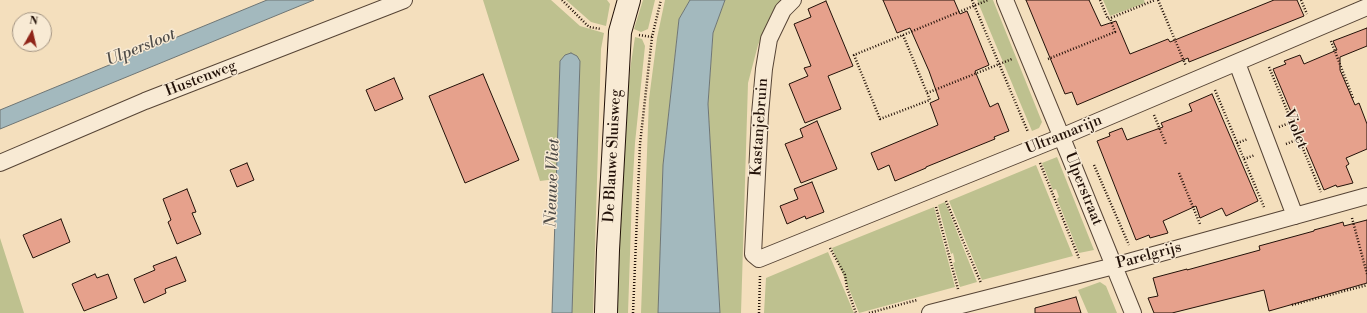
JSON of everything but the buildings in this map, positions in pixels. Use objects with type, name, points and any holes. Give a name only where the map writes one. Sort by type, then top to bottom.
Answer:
[{"type":"main road","name":"De Blauwe Sluisweg","points":[[606,313],[620,32],[629,0]]},
{"type":"street","name":"Hustenweg","points":[[0,163],[145,101],[404,0]]},
{"type":"street","name":"Kastanjebruin","points":[[759,259],[753,254],[760,114],[764,69],[769,39],[784,10],[793,0]]},
{"type":"street","name":"Ulperstraat","points":[[1005,0],[1133,313]]},
{"type":"street","name":"Ultramarijn","points":[[759,259],[1062,137],[1367,7]]},
{"type":"street","name":"Violet","points":[[1237,63],[1296,216]]},
{"type":"street","name":"Parelgrijs","points":[[930,313],[1114,266],[1367,196]]},
{"type":"path","name":"De Blauwe Sluisweg","points":[[633,313],[640,144],[652,37],[661,0]]},
{"type":"path","points":[[902,34],[930,100],[880,119],[854,55],[902,34],[988,0]]},
{"type":"path","points":[[927,93],[1115,32],[1110,18],[1108,19],[1100,0]]},
{"type":"path","points":[[1110,18],[1156,0],[1192,81]]},
{"type":"path","points":[[1325,25],[1353,98]]},
{"type":"path","name":"Violet","points":[[1263,52],[1326,207]]},
{"type":"path","points":[[1209,75],[1271,223]]},
{"type":"path","points":[[1148,100],[1166,144]]},
{"type":"path","name":"Ulperstraat","points":[[1093,162],[1136,260]]},
{"type":"path","points":[[1179,173],[1207,240]]},
{"type":"path","points":[[931,189],[962,304]]},
{"type":"path","points":[[946,200],[981,283]]},
{"type":"path","points":[[1348,201],[1367,274]]},
{"type":"path","points":[[823,233],[845,275],[847,288],[856,313]]},
{"type":"path","points":[[759,259],[759,313]]},
{"type":"path","points":[[1292,305],[1367,285]]},
{"type":"green space","points":[[483,0],[551,0],[580,26],[604,33],[601,49],[593,313],[572,313],[580,61],[560,61],[556,179],[540,181]]},
{"type":"green space","points":[[566,0],[607,0],[610,4],[606,26],[591,22]]},
{"type":"green space","points":[[643,0],[655,0],[648,29],[641,32],[634,29]]},
{"type":"green space","points":[[665,0],[690,0],[679,19],[663,165],[658,313],[641,313],[649,99],[657,38]]},
{"type":"green space","points":[[725,0],[784,0],[767,25],[758,45],[748,83],[741,313],[720,313],[708,104],[713,33]]},
{"type":"green space","points":[[977,0],[993,0],[1042,122],[1039,128],[1032,131]]},
{"type":"green space","points":[[1103,0],[1144,0],[1145,3],[1110,16]]},
{"type":"green space","points":[[635,37],[642,39],[645,46],[635,143],[628,313],[616,313],[623,155],[630,70]]},
{"type":"green space","points":[[1057,157],[1094,250],[1079,253],[1057,199],[1059,197],[1056,189],[1053,190],[1042,163]]},
{"type":"green space","points":[[1036,165],[1073,256],[982,280],[949,201]]},
{"type":"green space","points":[[945,202],[977,282],[960,287],[953,263],[955,262],[953,253],[951,254],[938,205]]},
{"type":"green space","points":[[934,207],[955,287],[859,313],[832,248]]},
{"type":"green space","points":[[0,238],[24,313],[0,313]]},
{"type":"green space","points":[[828,252],[854,313],[764,313],[766,278]]},
{"type":"green space","points":[[1100,282],[1106,286],[1117,313],[1088,313],[1078,290]]},
{"type":"water","points":[[267,0],[314,0],[0,129],[0,110]]},
{"type":"water","points":[[690,0],[725,0],[713,33],[708,104],[720,313],[658,313],[663,165],[679,19]]},
{"type":"water","points":[[571,53],[577,56],[580,61],[572,313],[552,313],[560,61],[565,55]]},
{"type":"water label","name":"Ulpersloot","points":[[141,48]]},
{"type":"water label","name":"Nieuwe Vliet","points":[[553,183]]}]
